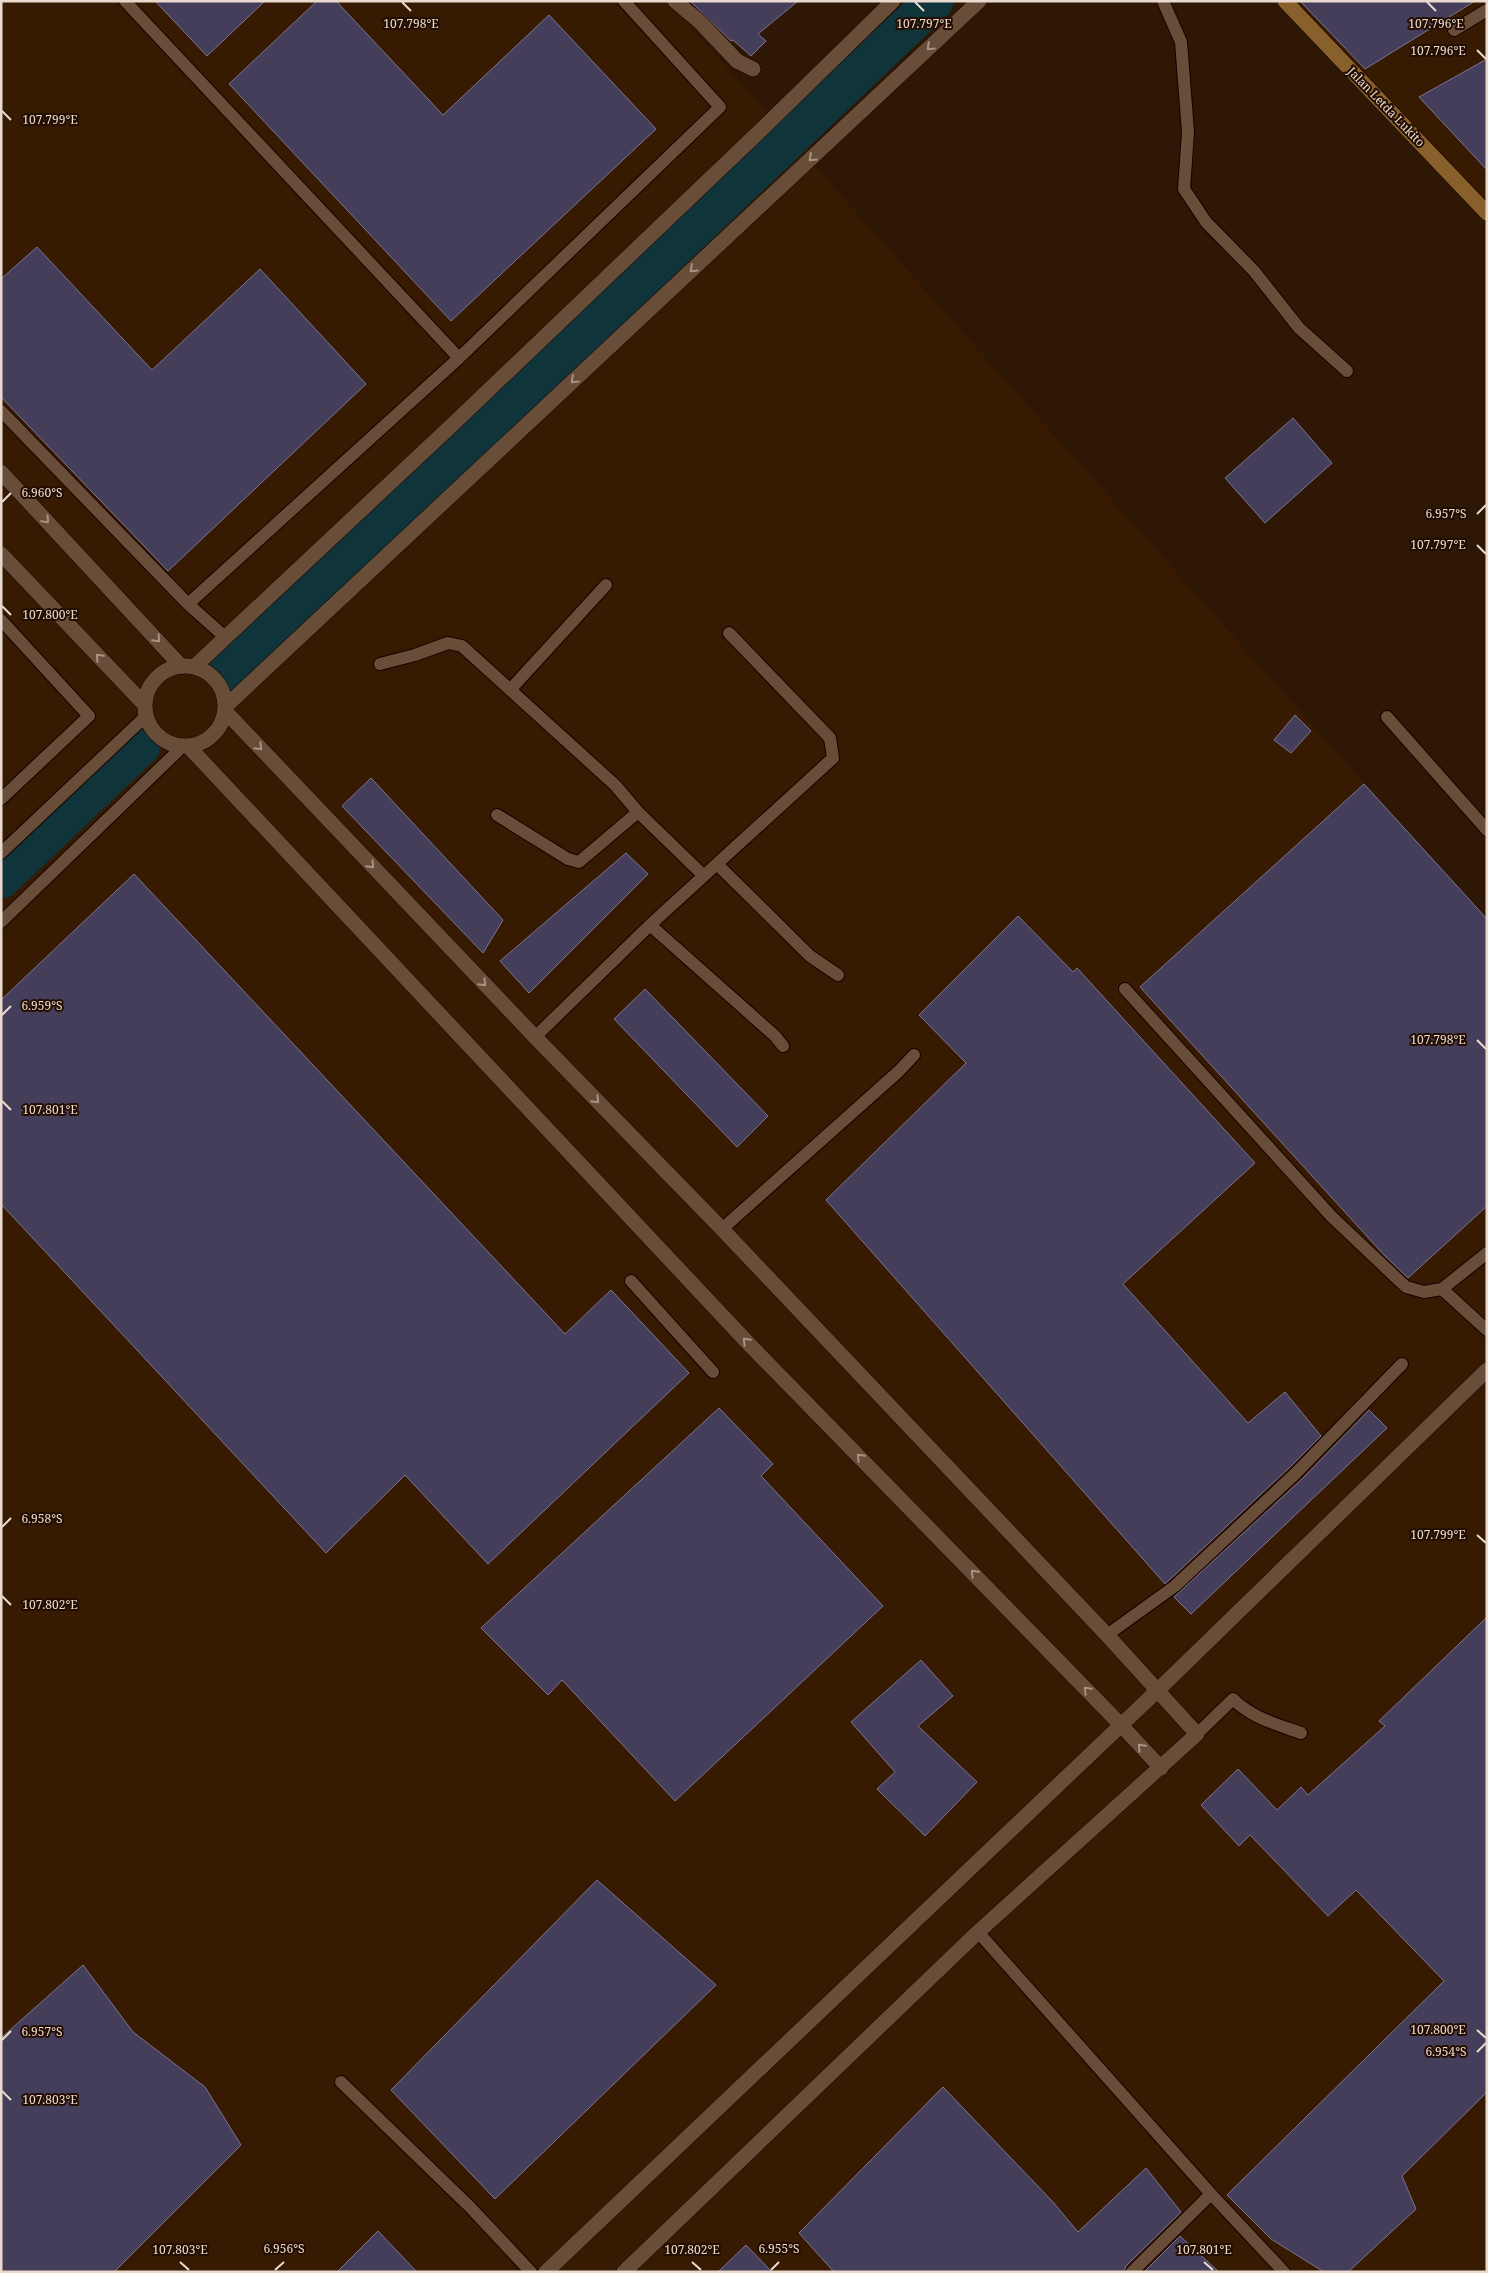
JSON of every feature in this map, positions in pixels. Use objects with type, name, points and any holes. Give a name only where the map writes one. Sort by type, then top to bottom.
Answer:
[{"type":"street","points":[[675,1],[700,22],[737,61],[753,69]]},
{"type":"street","points":[[188,666],[226,637],[452,425],[893,1]]},
{"type":"street","points":[[624,2272],[978,1932],[1197,1734],[1107,1635],[722,1229],[535,1037],[226,709],[220,685],[205,670],[188,666],[170,669],[152,683],[147,694],[145,710],[149,725],[159,737],[172,745],[186,747],[209,740],[217,732],[226,709],[979,1]]},
{"type":"street","name":"Jalan Letda Lukito","points":[[1284,1],[1487,213]]},
{"type":"street","points":[[1,472],[188,666]]},
{"type":"street","points":[[1,554],[145,710]]},
{"type":"street","points":[[186,747],[747,1342],[1161,1768]]},
{"type":"street","points":[[546,2272],[1158,1690],[1487,1370]]},
{"type":"lane","points":[[125,1],[458,358]]},
{"type":"lane","points":[[188,604],[458,358],[720,107],[624,1]]},
{"type":"lane","points":[[1163,1],[1181,42],[1188,132],[1184,189],[1206,222],[1254,271],[1299,328],[1346,371]]},
{"type":"lane","points":[[1454,30],[1487,10]]},
{"type":"lane","points":[[1,411],[188,604],[226,637]]},
{"type":"lane","points":[[510,690],[606,585]]},
{"type":"lane","points":[[1,620],[89,716],[1,800]]},
{"type":"lane","points":[[535,1037],[703,875],[833,758],[830,738],[729,633]]},
{"type":"lane","points":[[380,664],[416,655],[448,643],[462,646],[615,785],[638,812],[703,875]]},
{"type":"lane","points":[[1,853],[145,710]]},
{"type":"lane","points":[[1387,717],[1487,830]]},
{"type":"lane","points":[[1,922],[186,747]]},
{"type":"lane","points":[[497,815],[568,859],[579,862],[638,812]]},
{"type":"lane","points":[[717,864],[810,956],[838,975]]},
{"type":"lane","points":[[650,925],[775,1036],[783,1046]]},
{"type":"lane","points":[[1125,989],[1332,1217],[1406,1287],[1424,1292],[1442,1289],[1487,1253]]},
{"type":"lane","points":[[722,1229],[899,1071],[914,1055]]},
{"type":"lane","points":[[631,1281],[713,1372]]},
{"type":"lane","points":[[1442,1289],[1487,1330]]},
{"type":"lane","points":[[1107,1635],[1174,1586],[1296,1473],[1402,1364]]},
{"type":"lane","points":[[1197,1734],[1233,1699],[1244,1710],[1254,1715],[1301,1733]]},
{"type":"lane","points":[[978,1932],[1211,2194],[1284,2272]]},
{"type":"lane","points":[[341,2082],[470,2207],[531,2272]]},
{"type":"lane","points":[[1132,2272],[1211,2194]]},
{"type":"shaded area","points":[[1,1],[668,1],[1487,921],[1487,2272],[1,2272]]},
{"type":"shaded area","points":[[1296,1],[1487,1],[1487,201],[1378,87]]},
{"type":"building","points":[[155,1],[265,1],[207,56]]},
{"type":"building","points":[[317,1],[336,1],[443,115],[549,15],[656,129],[451,321],[229,84]]},
{"type":"building","points":[[690,1],[798,1],[758,34],[766,41],[751,56],[733,40],[731,41]]},
{"type":"building","points":[[1300,1],[1475,1],[1365,69]]},
{"type":"building","points":[[1487,59],[1487,170],[1419,97]]},
{"type":"building","points":[[37,247],[152,370],[260,269],[366,384],[168,571],[1,397],[1,279]]},
{"type":"building","points":[[1293,418],[1332,463],[1265,523],[1225,478]]},
{"type":"building","points":[[1295,715],[1311,731],[1291,753],[1274,740]]},
{"type":"building","points":[[371,778],[503,920],[483,953],[342,806]]},
{"type":"building","points":[[1364,784],[1487,919],[1487,1206],[1408,1278],[1384,1255],[1140,987]]},
{"type":"building","points":[[626,853],[648,874],[529,993],[500,961]]},
{"type":"building","points":[[134,874],[565,1334],[611,1290],[689,1373],[488,1564],[405,1475],[326,1553],[1,1204],[1,1000]]},
{"type":"building","points":[[1018,916],[1073,972],[1077,968],[1255,1163],[1123,1284],[1248,1423],[1285,1392],[1321,1436],[1165,1584],[826,1200],[966,1063],[919,1015]]},
{"type":"building","points":[[645,989],[768,1116],[737,1147],[614,1019]]},
{"type":"building","points":[[719,1408],[773,1464],[761,1476],[883,1606],[675,1801],[562,1680],[548,1695],[481,1628]]},
{"type":"building","points":[[1369,1410],[1387,1428],[1191,1614],[1174,1597],[1302,1479]]},
{"type":"building","points":[[1487,1617],[1487,2092],[1402,2176],[1416,2209],[1348,2272],[1324,2272],[1271,2239],[1227,2195],[1444,1981],[1356,1890],[1328,1916],[1250,1835],[1239,1846],[1201,1805],[1238,1769],[1277,1810],[1301,1787],[1308,1795],[1385,1726],[1379,1721]]},
{"type":"building","points":[[921,1660],[953,1696],[918,1726],[977,1782],[925,1836],[877,1789],[895,1772],[851,1722]]},
{"type":"building","points":[[597,1880],[716,1985],[495,2199],[391,2090]]},
{"type":"building","points":[[83,1965],[133,2032],[205,2087],[241,2145],[114,2272],[1,2272],[1,2038]]},
{"type":"building","points":[[943,2087],[1053,2202],[1078,2232],[1146,2168],[1181,2212],[1126,2266],[1124,2272],[834,2272],[799,2233]]},
{"type":"building","points":[[378,2231],[417,2272],[337,2272]]},
{"type":"building","points":[[1180,2236],[1219,2272],[1144,2272]]},
{"type":"building","points":[[746,2245],[772,2272],[718,2272]]},
{"type":"waterway","points":[[227,674],[934,1]]},
{"type":"waterway","points":[[1,879],[141,746]]}]
